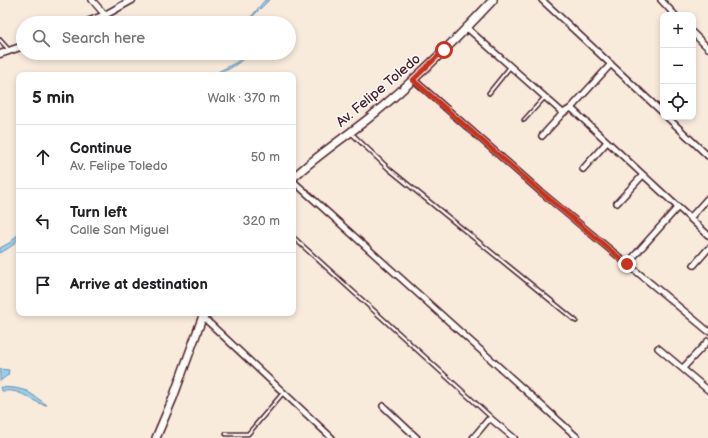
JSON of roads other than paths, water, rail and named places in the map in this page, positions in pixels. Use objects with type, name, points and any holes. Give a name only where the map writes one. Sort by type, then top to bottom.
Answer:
[{"type":"main road","name":"Av. Felipe Toledo","points":[[296,177],[413,80],[467,28],[493,0]]},
{"type":"main road","points":[[156,438],[174,398],[203,316]]},
{"type":"street","points":[[92,0],[105,15],[132,0]]},
{"type":"street","points":[[542,0],[660,110]]},
{"type":"street","points":[[660,0],[672,12]]},
{"type":"street","points":[[467,28],[563,113]]},
{"type":"street","points":[[696,36],[708,48]]},
{"type":"street","points":[[0,54],[16,48]]},
{"type":"street","points":[[542,136],[563,113],[571,108],[611,64]]},
{"type":"street","points":[[413,80],[541,192],[708,331]]},
{"type":"street","points":[[571,108],[708,235]]},
{"type":"street","points":[[670,120],[708,156]]},
{"type":"street","points":[[583,169],[607,142]]},
{"type":"street","points":[[617,203],[643,174]]},
{"type":"street","points":[[296,183],[578,438]]},
{"type":"street","points":[[690,218],[708,198]]},
{"type":"street","points":[[627,264],[678,207]]},
{"type":"street","points":[[694,265],[708,249]]},
{"type":"street","points":[[204,316],[332,438]]},
{"type":"street","points":[[683,368],[708,341]]},
{"type":"street","points":[[658,348],[708,390]]},
{"type":"street","points":[[383,406],[417,438]]},
{"type":"street","points":[[473,438],[488,420],[494,420],[514,438]]},
{"type":"lane","points":[[0,40],[9,50]]},
{"type":"lane","points":[[489,93],[511,66]]},
{"type":"lane","points":[[524,120],[545,97]]},
{"type":"lane","points":[[350,132],[389,169],[576,321]]},
{"type":"lane","points":[[296,240],[494,420]]},
{"type":"lane","points":[[226,434],[248,434],[284,393]]},
{"type":"water","points":[[265,0],[269,0],[253,16],[252,16]]},
{"type":"water","points":[[242,60],[225,71],[218,72]]},
{"type":"water","points":[[16,236],[16,241],[0,253],[0,248],[11,242]]},
{"type":"water","points":[[0,369],[9,370],[8,375],[0,381]]},
{"type":"water","points":[[0,387],[15,388],[27,391],[47,405],[16,392],[2,391]]}]
